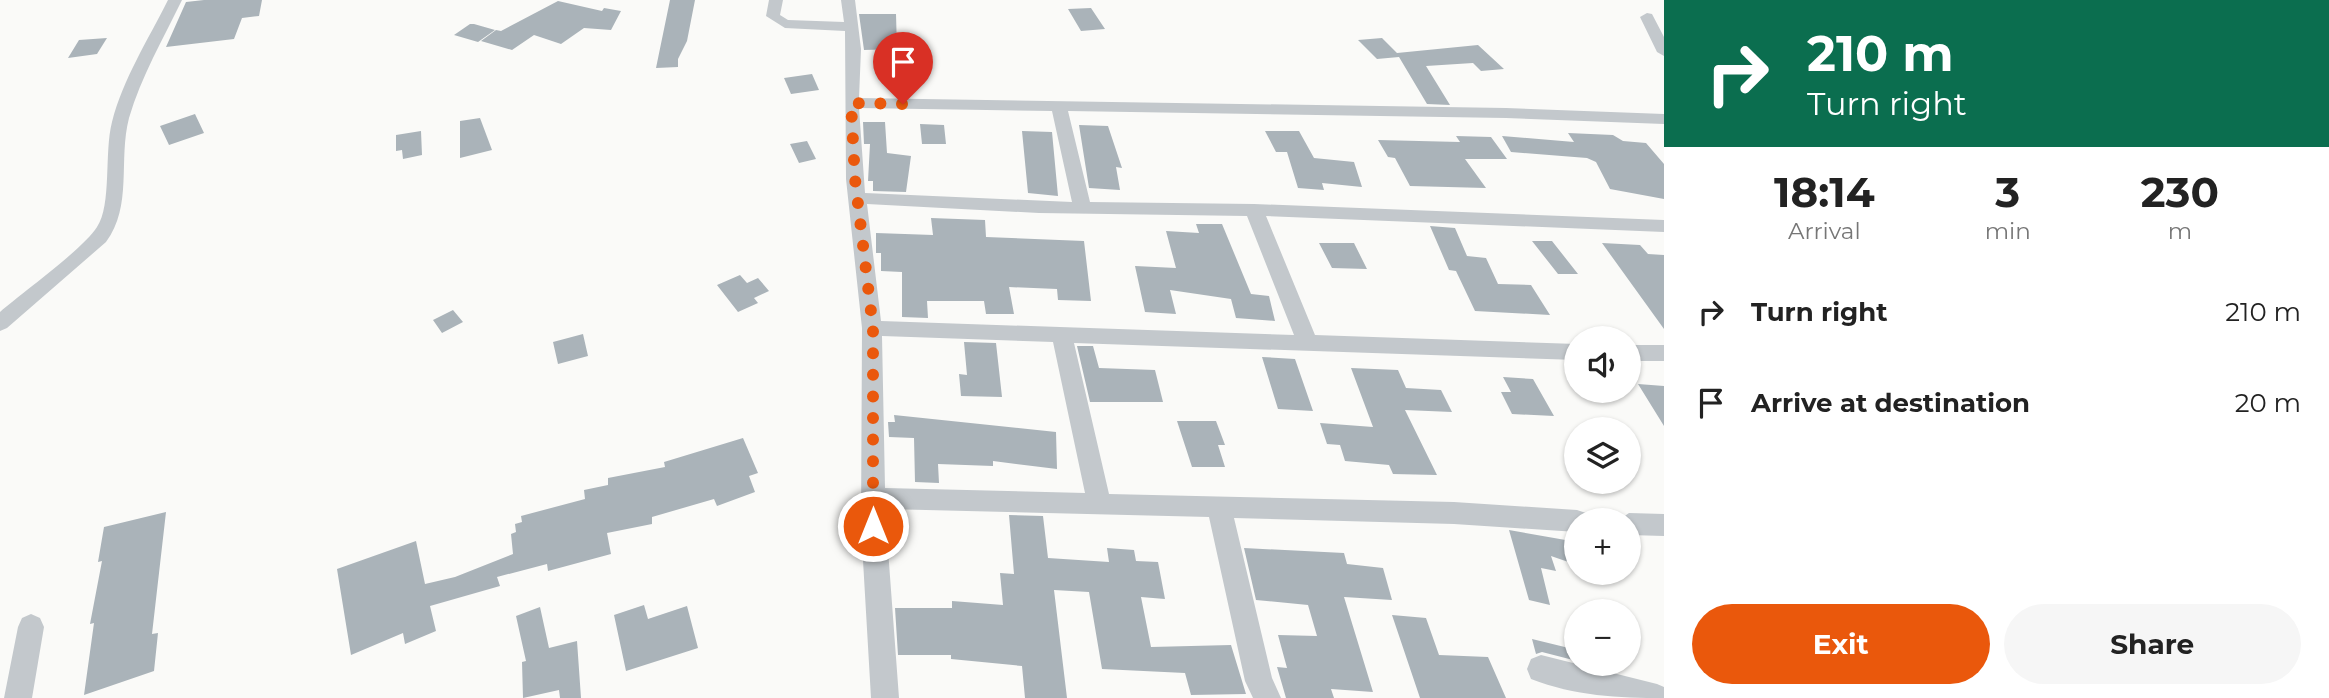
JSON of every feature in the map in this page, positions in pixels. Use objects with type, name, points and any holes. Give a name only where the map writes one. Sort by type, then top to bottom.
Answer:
[{"type":"street","points":[[0,323],[99,238],[111,222],[116,192],[117,131],[128,99],[175,0]]},
{"type":"street","points":[[776,0],[773,16],[785,24],[851,27]]},
{"type":"street","points":[[848,0],[853,49],[851,103],[858,198],[873,328],[873,498],[886,698]]},
{"type":"street","points":[[1647,17],[1664,52]]},
{"type":"street","points":[[851,103],[1506,113],[1664,119]]},
{"type":"street","points":[[1059,106],[1082,208]]},
{"type":"street","points":[[858,198],[1082,208],[1254,210],[1664,226]]},
{"type":"street","points":[[1254,210],[1307,341]]},
{"type":"street","points":[[873,328],[1564,351]]},
{"type":"street","points":[[1062,336],[1098,502]]},
{"type":"street","points":[[1641,353],[1664,353]]},
{"type":"street","points":[[873,498],[1454,513],[1564,520]]},
{"type":"street","points":[[1219,506],[1259,681],[1267,698]]},
{"type":"street","points":[[1641,523],[1664,524]]},
{"type":"street","points":[[18,698],[31,627]]},
{"type":"street","points":[[1541,669],[1657,698]]},
{"type":"building","points":[[262,0],[259,16],[242,18],[234,39],[166,47],[186,2]]},
{"type":"building","points":[[670,0],[695,0],[687,41],[678,59],[678,67],[656,68]]},
{"type":"building","points":[[558,1],[602,11],[604,8],[621,11],[611,30],[584,28],[561,44],[534,35],[512,50],[481,41],[496,30],[501,31]]},
{"type":"building","points":[[1091,8],[1105,29],[1081,31],[1068,9]]},
{"type":"building","points":[[859,14],[896,14],[897,49],[864,50]]},
{"type":"building","points":[[470,24],[495,30],[478,42],[454,35]]},
{"type":"building","points":[[107,38],[97,54],[68,58],[79,40]]},
{"type":"building","points":[[1382,38],[1397,53],[1478,45],[1504,69],[1481,71],[1473,63],[1426,66],[1450,105],[1427,104],[1399,57],[1377,59],[1358,40]]},
{"type":"building","points":[[812,74],[819,90],[791,94],[784,78]]},
{"type":"building","points":[[195,114],[204,133],[169,145],[160,126]]},
{"type":"building","points":[[480,118],[492,150],[460,158],[460,121]]},
{"type":"building","points":[[863,122],[885,122],[887,153],[911,156],[906,192],[873,191],[873,181],[868,181],[870,144],[864,144]]},
{"type":"building","points":[[920,124],[944,125],[946,144],[922,144]]},
{"type":"building","points":[[1079,125],[1108,126],[1122,168],[1116,167],[1120,190],[1089,188]]},
{"type":"building","points":[[421,131],[422,155],[403,159],[402,150],[396,151],[396,135]]},
{"type":"building","points":[[1022,131],[1052,132],[1058,196],[1028,193]]},
{"type":"building","points":[[1265,131],[1299,131],[1314,158],[1354,162],[1362,187],[1322,183],[1324,190],[1298,188],[1287,152],[1276,152]]},
{"type":"building","points":[[1568,133],[1613,135],[1623,141],[1646,143],[1664,164],[1664,199],[1610,189],[1596,162],[1587,158],[1511,152],[1502,136],[1574,142]]},
{"type":"building","points":[[1456,136],[1491,137],[1507,159],[1465,159],[1486,188],[1410,186],[1395,158],[1388,157],[1378,140],[1460,142]]},
{"type":"building","points":[[807,141],[816,159],[799,163],[790,144]]},
{"type":"building","points":[[931,218],[985,220],[986,237],[1084,241],[1091,301],[1058,300],[1057,289],[1009,287],[1014,314],[986,314],[984,301],[927,301],[928,318],[902,317],[902,272],[881,271],[881,253],[876,253],[876,233],[933,235]]},
{"type":"building","points":[[1196,224],[1222,224],[1251,294],[1269,296],[1275,321],[1236,318],[1231,299],[1170,290],[1176,314],[1145,312],[1135,266],[1176,268],[1166,231],[1199,233]]},
{"type":"building","points":[[1430,226],[1455,228],[1467,256],[1486,258],[1498,284],[1531,285],[1550,315],[1475,311],[1456,271],[1449,270]]},
{"type":"building","points":[[1532,241],[1552,241],[1578,274],[1558,274]]},
{"type":"building","points":[[1319,243],[1354,243],[1367,269],[1332,268]]},
{"type":"building","points":[[1602,243],[1640,245],[1648,254],[1664,255],[1664,329]]},
{"type":"building","points":[[740,275],[747,283],[758,278],[769,291],[754,298],[758,303],[738,312],[717,285]]},
{"type":"building","points":[[453,310],[463,322],[442,333],[433,320]]},
{"type":"building","points":[[583,334],[588,356],[558,364],[553,342]]},
{"type":"building","points":[[964,342],[996,343],[1002,397],[961,396],[959,374],[967,375]]},
{"type":"building","points":[[1077,346],[1093,346],[1099,368],[1155,370],[1163,402],[1090,402]]},
{"type":"building","points":[[1262,357],[1295,359],[1313,411],[1278,409]]},
{"type":"building","points":[[1351,368],[1398,370],[1406,388],[1441,390],[1452,412],[1405,410],[1437,475],[1393,474],[1389,465],[1345,461],[1340,445],[1327,444],[1320,423],[1373,427]]},
{"type":"building","points":[[1503,377],[1533,379],[1554,416],[1512,414],[1501,392],[1511,392]]},
{"type":"building","points":[[1641,384],[1664,386],[1664,426],[1641,389]]},
{"type":"building","points":[[894,415],[1056,432],[1057,469],[993,461],[993,466],[938,464],[939,483],[915,482],[914,438],[889,437],[888,422],[895,422]]},
{"type":"building","points":[[1177,421],[1216,421],[1225,445],[1218,445],[1225,467],[1192,467]]},
{"type":"building","points":[[743,438],[758,473],[749,476],[755,492],[717,506],[714,499],[652,517],[652,524],[607,533],[611,554],[548,571],[547,564],[497,577],[500,586],[430,606],[436,631],[405,644],[403,633],[351,655],[337,569],[416,541],[425,584],[455,577],[513,554],[511,534],[516,532],[515,524],[522,522],[521,516],[585,499],[584,490],[608,485],[608,478],[665,467],[664,462]]},
{"type":"building","points":[[166,512],[152,634],[158,633],[154,671],[84,695],[94,623],[90,624],[102,561],[98,562],[104,527]]},
{"type":"building","points":[[1009,515],[1043,516],[1048,558],[1109,562],[1107,548],[1134,550],[1136,561],[1158,562],[1165,599],[1141,597],[1151,647],[1231,645],[1246,694],[1191,695],[1185,673],[1102,669],[1089,592],[1054,590],[1067,698],[1025,698],[1022,666],[951,659],[951,655],[898,655],[895,608],[952,608],[952,601],[1003,605],[1000,573],[1014,574]]},
{"type":"building","points":[[1509,530],[1564,540],[1564,560],[1551,556],[1556,571],[1541,568],[1550,605],[1529,600]]},
{"type":"building","points":[[1244,548],[1344,553],[1347,564],[1383,568],[1392,600],[1344,597],[1373,692],[1331,689],[1334,698],[1286,698],[1277,667],[1287,668],[1278,635],[1317,636],[1308,605],[1256,600]]},
{"type":"building","points":[[644,605],[648,619],[687,606],[698,648],[626,671],[614,615]]},
{"type":"building","points":[[540,607],[549,648],[577,641],[581,698],[560,698],[559,690],[523,698],[522,662],[526,661],[516,616]]},
{"type":"building","points":[[1392,615],[1426,618],[1439,655],[1488,657],[1506,698],[1420,698]]},
{"type":"building","points":[[1532,639],[1564,647],[1564,658],[1542,652],[1536,654]]},
{"type":"route","points":[[873,526],[873,328],[855,179],[851,103],[903,104]]}]
